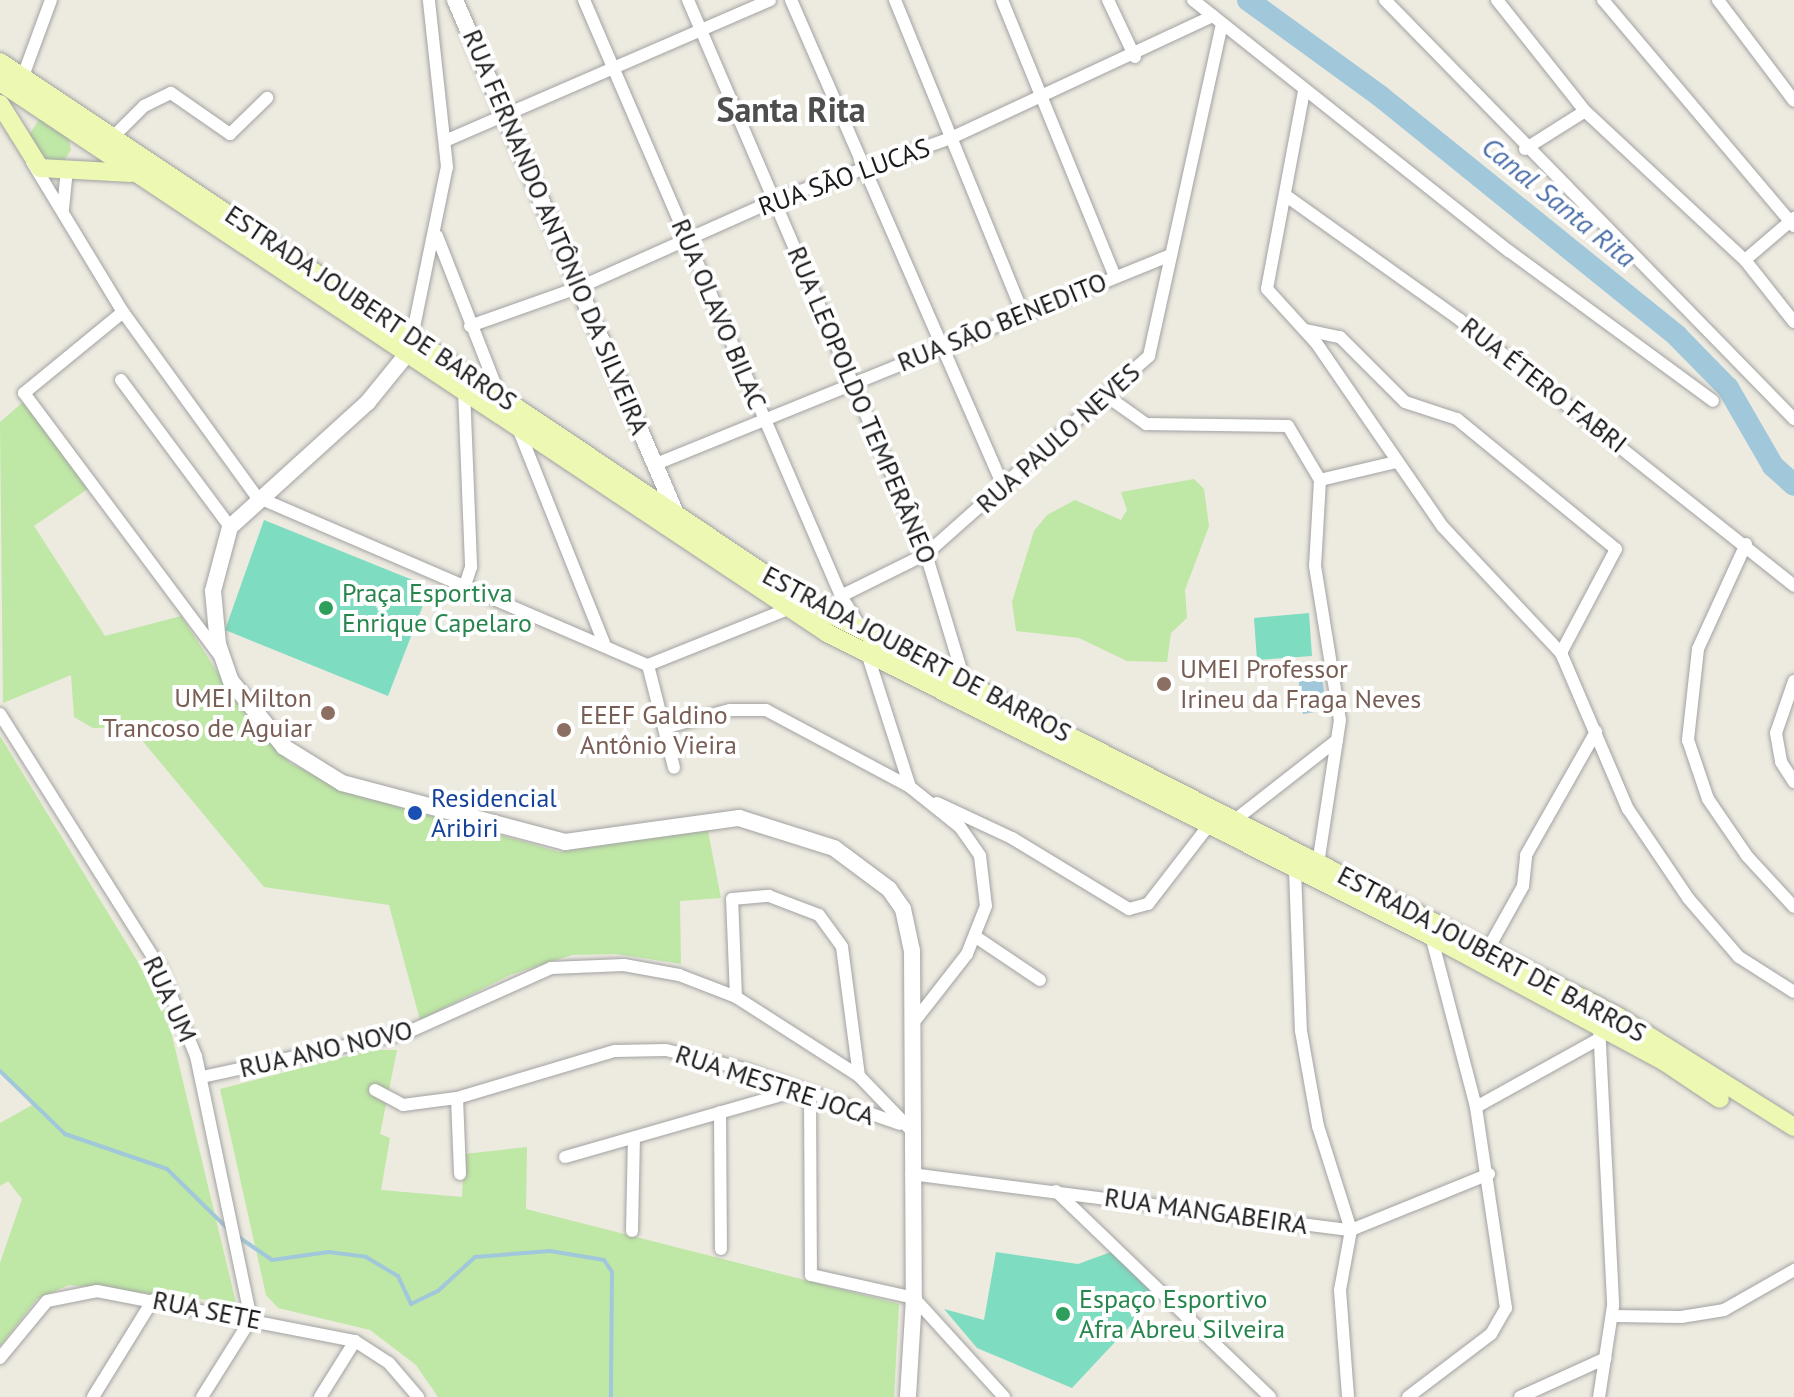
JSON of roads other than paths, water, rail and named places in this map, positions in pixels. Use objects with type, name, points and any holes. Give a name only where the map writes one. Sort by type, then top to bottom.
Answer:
[{"type":"main road","name":"ESTRADA JOUBERT DE BARROS","points":[[0,62],[413,332],[788,609],[867,653],[1431,936],[1794,1140]]},
{"type":"main road","name":"ESTRADA JOUBERT DE BARROS","points":[[0,82],[518,428],[636,499],[678,518],[805,601],[860,626],[965,683],[1617,1016],[1794,1127]]},
{"type":"main road","points":[[0,104],[30,159],[45,170],[141,176]]},
{"type":"main road","points":[[67,169],[78,134],[71,110]]},
{"type":"street","points":[[23,76],[51,0]]},
{"type":"street","points":[[413,332],[437,236],[447,140],[429,0]]},
{"type":"street","name":"RUA FERNANDO ANTÔNIO DA SILVEIRA","points":[[455,0],[678,518]]},
{"type":"street","name":"RUA OLAVO BILAC","points":[[584,0],[841,596],[860,626]]},
{"type":"street","name":"RUA LEOPOLDO TEMPERÂNEO","points":[[688,0],[855,381],[926,554],[965,683]]},
{"type":"street","points":[[447,140],[503,113],[770,0]]},
{"type":"street","points":[[791,0],[940,349],[1004,488]]},
{"type":"street","points":[[895,0],[1024,316]]},
{"type":"street","points":[[1002,0],[1044,95],[1115,277]]},
{"type":"street","points":[[1108,0],[1135,57]]},
{"type":"street","points":[[1193,0],[1304,91],[1713,401]]},
{"type":"street","points":[[1385,0],[1525,149],[1794,419]]},
{"type":"street","points":[[1497,0],[1585,111],[1745,260],[1794,322]]},
{"type":"street","points":[[1603,0],[1793,222],[1745,260]]},
{"type":"street","points":[[1718,0],[1794,101]]},
{"type":"street","name":"RUA SÃO LUCAS","points":[[470,326],[580,287],[686,237],[775,200],[865,173],[951,138],[1218,20]]},
{"type":"street","name":"RUA PAULO NEVES","points":[[841,596],[926,554],[1108,397],[1149,356],[1218,20]]},
{"type":"street","points":[[1783,87],[1794,77]]},
{"type":"street","points":[[1304,91],[1267,289],[1306,330],[1443,527],[1561,653],[1628,809],[1688,898],[1739,957],[1794,992]]},
{"type":"street","points":[[112,138],[144,106],[171,93],[230,134],[267,98]]},
{"type":"street","points":[[1525,149],[1585,111]]},
{"type":"street","points":[[30,159],[123,312],[257,497],[464,589],[604,643],[648,665],[788,609]]},
{"type":"street","points":[[65,216],[61,195],[67,169]]},
{"type":"street","name":"RUA ÉTERO FABRI","points":[[1285,195],[1460,320],[1746,544],[1794,586]]},
{"type":"street","points":[[437,236],[498,392]]},
{"type":"street","name":"RUA SÃO BENEDITO","points":[[656,464],[1171,255]]},
{"type":"street","points":[[123,312],[24,393],[223,661],[264,728],[300,761],[342,783],[544,840],[596,840],[739,818],[834,848],[876,876],[903,909],[910,931],[913,1023],[906,1128],[911,1174],[914,1298],[908,1397]]},
{"type":"street","points":[[1306,330],[1340,337],[1405,402],[1457,419],[1616,549],[1561,653]]},
{"type":"street","points":[[223,661],[213,591],[230,527],[257,497],[368,402],[407,354]]},
{"type":"street","points":[[121,380],[230,527]]},
{"type":"street","points":[[464,390],[471,567],[464,589]]},
{"type":"street","points":[[1108,397],[1146,424],[1288,426],[1320,480],[1315,566],[1340,699],[1337,740],[1318,863]]},
{"type":"street","points":[[518,428],[604,643]]},
{"type":"street","points":[[1320,480],[1396,462]]},
{"type":"street","name":"RUA FERNANDO ANTÔNIO DA SILVEIRA","points":[[636,499],[656,464]]},
{"type":"street","points":[[1746,544],[1698,649],[1688,740],[1708,799],[1747,856],[1794,907]]},
{"type":"street","points":[[867,653],[910,787]]},
{"type":"street","points":[[648,665],[674,768]]},
{"type":"street","points":[[1794,681],[1776,733],[1781,762],[1794,782]]},
{"type":"street","points":[[664,728],[730,710],[766,710],[910,787],[960,827],[980,856],[987,885],[976,937],[913,1023]]},
{"type":"street","name":"RUA UM","points":[[0,714],[160,968],[202,1077],[251,1319]]},
{"type":"street","points":[[1488,949],[1523,886],[1526,855],[1596,732]]},
{"type":"street","points":[[1236,819],[1337,740]]},
{"type":"street","points":[[928,801],[964,812],[1136,910],[1148,904],[1209,825]]},
{"type":"street","points":[[1295,870],[1301,1031],[1318,1126],[1351,1230],[1340,1290],[1348,1397]]},
{"type":"street","points":[[736,997],[730,903],[737,894],[795,902],[834,932],[848,973],[859,1076]]},
{"type":"street","points":[[1408,1397],[1491,1334],[1505,1313],[1489,1174],[1476,1107],[1431,936]]},
{"type":"street","points":[[976,937],[1040,980]]},
{"type":"street","name":"RUA ANO NOVO","points":[[202,1077],[406,1033],[521,978],[565,965],[655,969],[736,997],[859,1076],[906,1128]]},
{"type":"street","points":[[1476,1107],[1598,1032],[1610,1165],[1613,1316],[1599,1397]]},
{"type":"street","name":"RUA MESTRE JOCA","points":[[375,1090],[403,1105],[457,1098],[551,1067],[644,1049],[689,1052],[906,1128]]},
{"type":"street","points":[[565,1157],[720,1112],[804,1092],[809,1270],[819,1280],[914,1298],[1004,1397]]},
{"type":"street","points":[[457,1098],[460,1174]]},
{"type":"street","points":[[720,1112],[721,1249]]},
{"type":"street","points":[[632,1231],[634,1138]]},
{"type":"street","name":"RUA MANGABEIRA","points":[[911,1174],[1351,1230],[1489,1174]]},
{"type":"street","points":[[1056,1191],[1270,1397]]},
{"type":"street","points":[[1613,1316],[1681,1317],[1724,1310],[1794,1270]]},
{"type":"street","name":"RUA SETE","points":[[0,1358],[36,1310],[60,1296],[97,1291],[355,1341],[389,1363],[418,1397]]},
{"type":"street","points":[[93,1397],[153,1300]]},
{"type":"street","points":[[202,1397],[251,1319]]},
{"type":"street","points":[[320,1397],[355,1341]]},
{"type":"street","points":[[1520,1397],[1606,1358]]},
{"type":"water","points":[[1320,665],[1327,710],[1303,714],[1297,669]]},
{"type":"waterway","name":"Canal Santa Rita","points":[[1248,0],[1380,96],[1677,336],[1728,388],[1773,466],[1794,485]]},
{"type":"waterway","points":[[0,1071],[65,1134],[167,1169],[227,1228]]},
{"type":"waterway","points":[[237,1236],[272,1260],[328,1252],[366,1257],[398,1276],[411,1304],[438,1291],[475,1257],[550,1251],[604,1260],[612,1272],[611,1397]]},
{"type":"place","name":"Praça Esportiva Enrique Capelaro","points":[[326,608]]},
{"type":"place","name":"UMEI Professor Irineu da Fraga Neves","points":[[1164,684]]},
{"type":"place","name":"UMEI Milton Trancoso de Aguiar","points":[[328,713]]},
{"type":"place","name":"EEEF Galdino Antônio Vieira","points":[[564,730]]},
{"type":"place","name":"Residencial Aribiri","points":[[415,813]]},
{"type":"place","name":"Espaço Esportivo Afra Abreu Silveira","points":[[1063,1314]]},
{"type":"district","name":"Santa Rita","points":[[791,110]]}]
